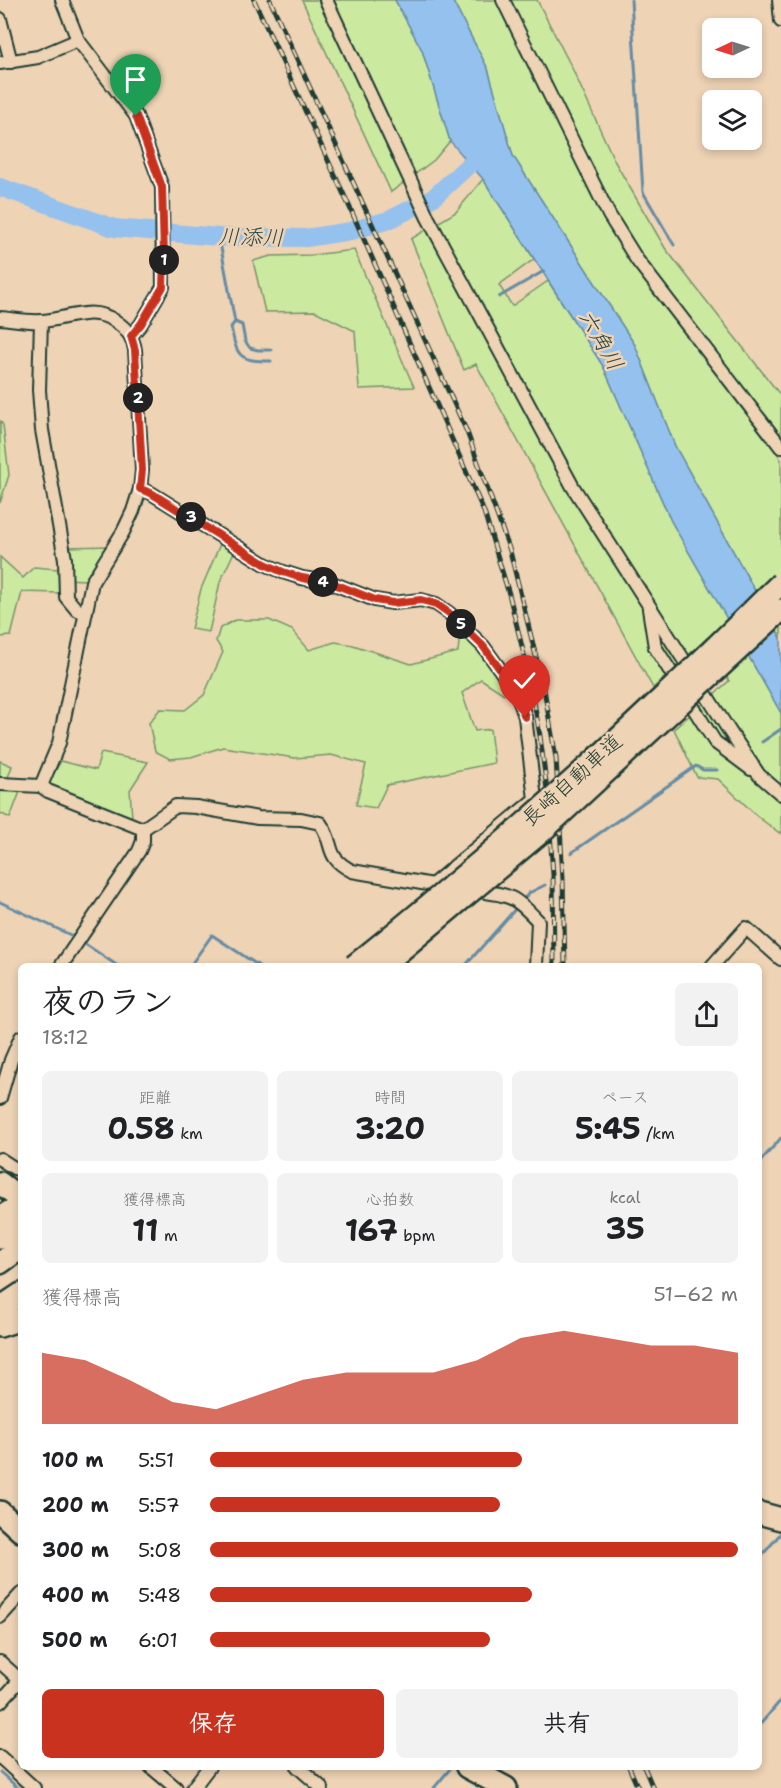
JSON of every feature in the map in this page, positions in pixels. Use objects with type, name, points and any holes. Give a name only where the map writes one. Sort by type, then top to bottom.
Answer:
[{"type":"highway","name":"長崎自動車道","points":[[358,963],[530,819],[663,697],[781,583]]},
{"type":"highway","name":"長崎自動車道","points":[[386,963],[540,833],[781,610]]},
{"type":"highway","points":[[0,1183],[18,1197]]},
{"type":"highway","points":[[0,1217],[18,1207]]},
{"type":"highway","points":[[0,1238],[18,1227]]},
{"type":"highway","points":[[0,1263],[18,1250]]},
{"type":"highway","points":[[0,1308],[18,1296]]},
{"type":"highway","points":[[0,1326],[18,1320]]},
{"type":"highway","points":[[0,1512],[18,1528]]},
{"type":"highway","points":[[762,1514],[781,1519]]},
{"type":"highway","points":[[473,1770],[506,1788]]},
{"type":"street","points":[[62,0],[78,40],[136,116],[162,187],[163,287],[141,324],[131,336]]},
{"type":"street","points":[[326,0],[428,218],[573,487],[759,775]]},
{"type":"street","points":[[503,0],[609,215],[637,260],[780,444]]},
{"type":"street","points":[[779,0],[781,21]]},
{"type":"street","points":[[0,20],[5,62],[38,57],[78,40]]},
{"type":"street","points":[[0,318],[41,321],[86,313],[99,315],[117,322],[126,329],[131,336],[135,350],[142,470],[140,489],[123,532],[92,582],[59,743],[41,786]]},
{"type":"street","points":[[41,321],[39,390],[42,430],[65,559],[66,597],[76,609],[85,613]]},
{"type":"street","points":[[140,489],[151,493],[265,564],[283,572],[332,583],[375,600],[393,603],[421,600],[436,604],[449,613],[483,646],[517,693],[525,717],[535,799],[431,885]]},
{"type":"street","points":[[647,603],[656,647],[715,742],[781,794]]},
{"type":"street","points":[[0,784],[41,786],[48,791],[143,829]]},
{"type":"street","points":[[143,829],[176,806],[196,807],[258,818],[301,819],[320,824],[327,833],[332,856],[340,865],[352,871],[431,885],[506,894],[521,903],[538,921],[536,963]]},
{"type":"street","points":[[63,963],[139,851],[143,841],[143,829]]},
{"type":"street","points":[[715,963],[746,928],[781,959]]},
{"type":"street","points":[[0,1098],[18,1044]]},
{"type":"street","points":[[0,1159],[18,1169]]},
{"type":"street","points":[[0,1337],[18,1330]]},
{"type":"street","points":[[0,1617],[18,1597]]},
{"type":"street","points":[[0,1662],[18,1678]]},
{"type":"street","points":[[0,1702],[18,1682]]},
{"type":"street","points":[[0,1757],[34,1788]]},
{"type":"street","points":[[155,1770],[177,1788]]},
{"type":"street","points":[[193,1788],[207,1770]]},
{"type":"street","points":[[301,1770],[322,1788]]},
{"type":"green space","points":[[302,0],[395,0],[422,50],[450,141],[434,160],[391,192]]},
{"type":"green space","points":[[452,0],[537,0],[572,68],[615,162],[665,248],[781,396],[781,436],[777,432],[770,440],[781,460],[781,638],[675,446],[635,345],[513,156],[488,69]]},
{"type":"green space","points":[[483,179],[534,259],[499,285],[512,306],[548,281],[603,366],[671,521],[781,713],[781,834],[758,817],[718,779],[697,777],[674,729],[729,681],[707,638],[653,688],[476,364],[464,370],[411,239],[456,212]]},
{"type":"green space","points":[[354,250],[414,387],[359,389],[355,331],[315,311],[265,312],[253,261],[271,256],[312,255]]},
{"type":"green space","points":[[0,421],[3,425],[9,475],[0,503]]},
{"type":"green space","points":[[221,542],[234,552],[220,582],[209,632],[191,629],[201,589]]},
{"type":"green space","points":[[110,546],[88,580],[61,579],[59,593],[22,592],[11,636],[0,637],[0,557],[23,578],[34,567],[69,570],[68,547]]},
{"type":"green space","points":[[235,620],[269,620],[292,630],[309,650],[335,642],[353,645],[411,664],[458,652],[460,633],[483,650],[510,689],[504,694],[481,679],[462,693],[475,731],[490,729],[494,763],[387,785],[376,808],[356,805],[366,764],[331,755],[295,758],[223,747],[191,757],[170,759],[155,751],[149,723],[160,709],[185,710],[204,695],[223,652],[216,641],[220,628]]},
{"type":"green space","points":[[101,753],[148,762],[130,790],[132,818],[47,785],[61,761],[96,770]]},
{"type":"green space","points":[[0,761],[12,766],[4,789],[21,789],[10,818],[0,813]]},
{"type":"water","name":"六角川","points":[[395,0],[452,0],[488,69],[513,156],[635,345],[675,446],[781,638],[781,713],[671,521],[603,366],[483,179],[450,141],[422,50]]},
{"type":"waterway","points":[[631,0],[643,192],[674,245]]},
{"type":"waterway","name":"川添川","points":[[0,187],[114,228],[219,237],[306,238],[351,231],[389,220],[434,197],[484,151]]},
{"type":"waterway","points":[[219,237],[235,322],[231,327],[235,345],[241,355],[246,358],[271,361]]},
{"type":"waterway","points":[[499,297],[544,271]]},
{"type":"waterway","points":[[235,322],[242,325],[245,341],[250,348],[271,350]]},
{"type":"waterway","points":[[762,742],[781,729]]},
{"type":"waterway","points":[[571,853],[696,766],[703,770],[717,770]]},
{"type":"waterway","points":[[521,902],[529,893],[545,885]]},
{"type":"waterway","points":[[0,902],[77,938]]},
{"type":"waterway","points":[[468,963],[517,907]]},
{"type":"waterway","points":[[192,963],[212,935],[254,963]]},
{"type":"waterway","points":[[82,942],[114,963]]},
{"type":"waterway","points":[[762,1160],[781,1138]]},
{"type":"waterway","points":[[762,1555],[781,1533]]},
{"type":"waterway","points":[[762,1722],[781,1700]]},
{"type":"waterway","points":[[434,1788],[449,1770]]},
{"type":"waterway","points":[[0,1772],[18,1788]]},
{"type":"railway","points":[[254,0],[351,210],[484,512],[509,594],[530,679],[540,736],[547,790],[553,875],[554,963]]},
{"type":"railway","points":[[270,0],[467,432],[510,551],[544,689],[556,758],[565,963]]},
{"type":"railway","points":[[630,1770],[638,1788]]},
{"type":"railway","points":[[645,1770],[653,1788]]},
{"type":"route","points":[[136,116],[162,187],[164,215],[163,287],[141,324],[131,336],[135,350],[142,470],[140,489],[151,493],[265,564],[283,572],[332,583],[375,600],[393,603],[421,600],[436,604],[449,613],[483,646],[517,693],[525,717]]}]
